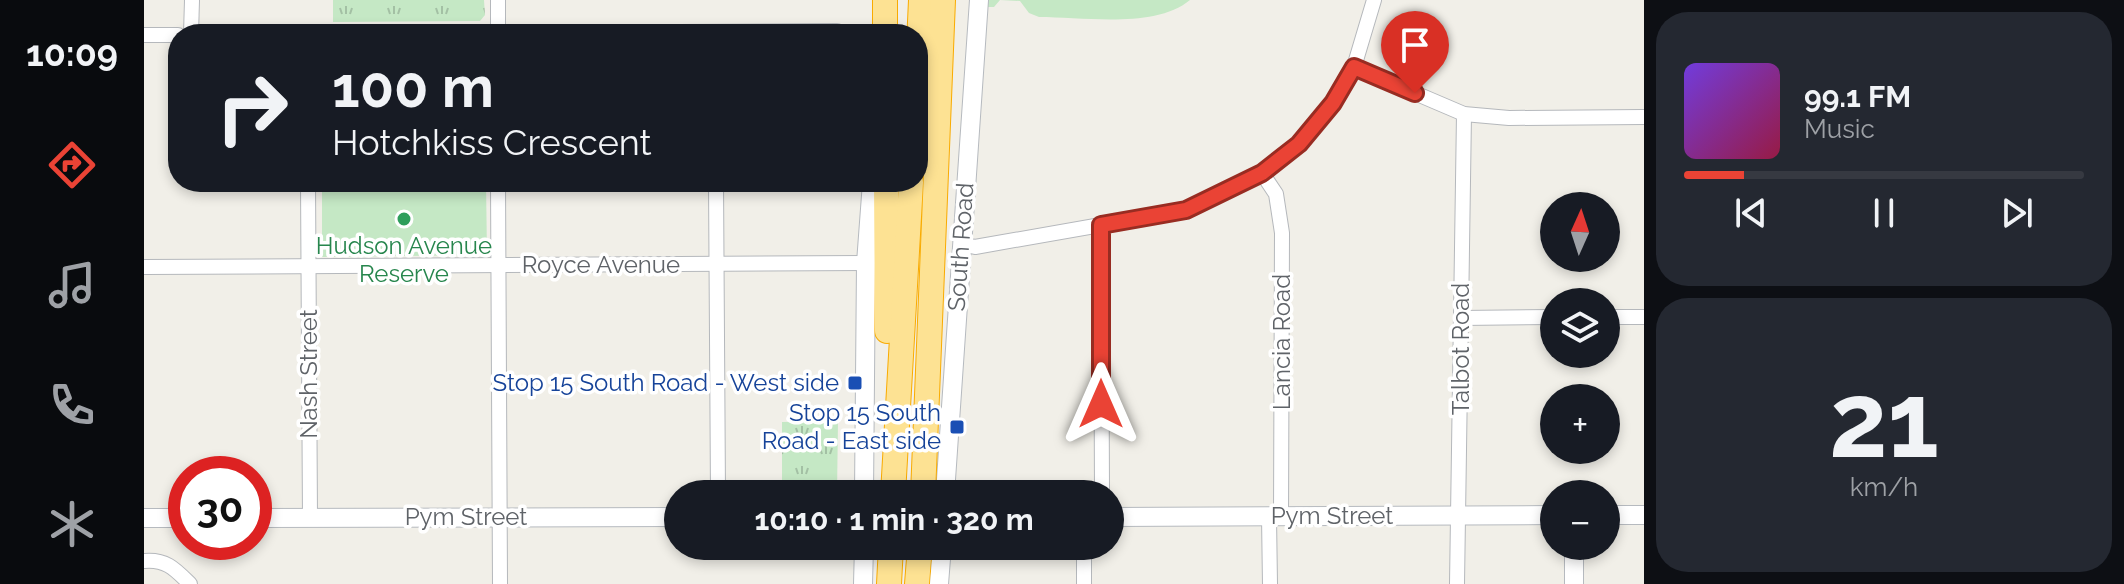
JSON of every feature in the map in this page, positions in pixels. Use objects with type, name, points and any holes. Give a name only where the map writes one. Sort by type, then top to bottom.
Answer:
[{"type":"highway","points":[[883,24],[884,0]]},
{"type":"highway","points":[[920,24],[921,0]]},
{"type":"highway","points":[[924,480],[943,0]]},
{"type":"highway","points":[[886,192],[887,360],[897,413]]},
{"type":"highway","points":[[894,480],[910,192]]},
{"type":"highway","points":[[889,584],[890,560]]},
{"type":"highway","points":[[917,584],[919,560]]},
{"type":"street","points":[[191,24],[192,0]]},
{"type":"street","points":[[498,0],[498,24]]},
{"type":"street","name":"South Road","points":[[946,480],[979,0]]},
{"type":"street","points":[[961,244],[975,247],[1186,210],[1262,173],[1299,144],[1333,103],[1354,67],[1374,0]]},
{"type":"street","points":[[144,35],[168,35]]},
{"type":"street","points":[[1354,67],[1464,114],[1509,118],[1644,117]]},
{"type":"street","name":"Talbot Road","points":[[1457,584],[1464,114]]},
{"type":"street","name":"Lancia Road","points":[[1262,173],[1276,194],[1282,233],[1275,517],[1270,584]]},
{"type":"street","name":"Nash Street","points":[[308,192],[310,518]]},
{"type":"street","points":[[498,192],[500,584]]},
{"type":"street","points":[[716,192],[718,480]]},
{"type":"street","points":[[864,480],[866,263],[871,192]]},
{"type":"street","points":[[1101,225],[1102,480]]},
{"type":"street","name":"Royce Avenue","points":[[144,267],[866,263]]},
{"type":"street","points":[[1461,318],[1540,317]]},
{"type":"street","points":[[1620,317],[1644,317]]},
{"type":"street","name":"Pym Street","points":[[1124,517],[1540,515]]},
{"type":"street","points":[[1620,515],[1644,515]]},
{"type":"street","name":"Pym Street","points":[[272,518],[664,517]]},
{"type":"street","points":[[144,518],[168,518]]},
{"type":"street","points":[[144,561],[157,560],[172,565],[190,584]]},
{"type":"street","points":[[863,584],[864,560]]},
{"type":"street","points":[[939,584],[941,560]]},
{"type":"street","points":[[1084,560],[1084,584]]},
{"type":"street","points":[[1574,560],[1574,584]]},
{"type":"green space","points":[[333,0],[484,0],[485,15],[480,21],[333,22]]},
{"type":"green space","points":[[988,0],[1000,0],[994,7],[987,7]]},
{"type":"green space","points":[[1000,0],[1190,0],[1158,15],[1118,19],[1039,17],[1029,13],[1020,1]]},
{"type":"green space","name":"Hudson Avenue Reserve","points":[[322,192],[486,192],[487,255],[322,257]]},
{"type":"green space","points":[[838,421],[837,480],[782,480],[782,422]]},
{"type":"place","name":"Hudson Avenue Reserve","points":[[404,219]]},
{"type":"place","name":"Stop 15 South Road - West side","points":[[855,383]]},
{"type":"place","name":"Stop 15 South Road - East side","points":[[957,427]]},
{"type":"route","points":[[1101,404],[1101,225],[1186,210],[1262,173],[1299,144],[1333,103],[1354,67],[1415,93]]}]
